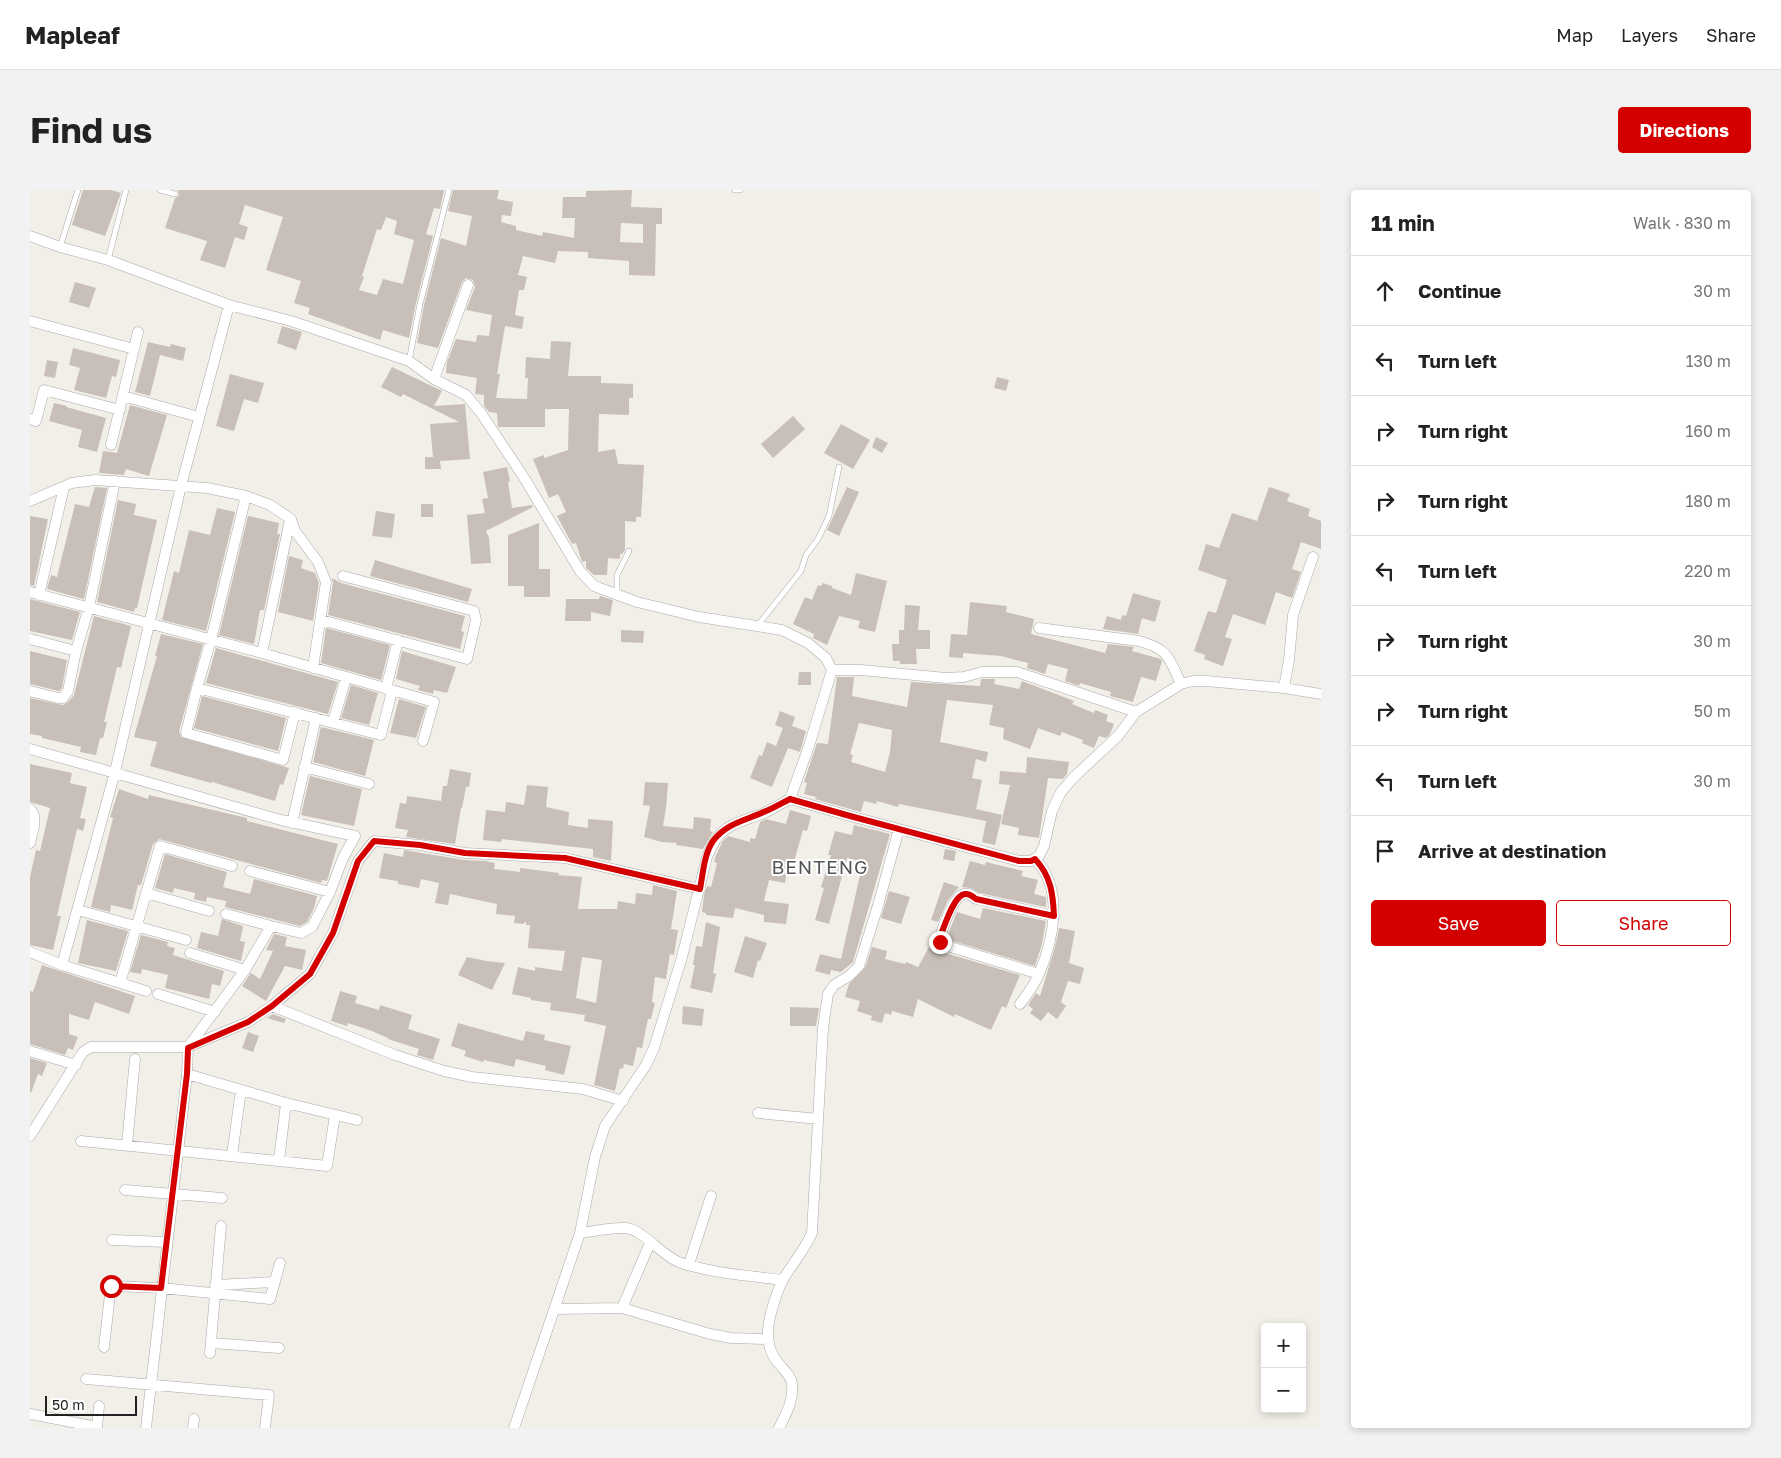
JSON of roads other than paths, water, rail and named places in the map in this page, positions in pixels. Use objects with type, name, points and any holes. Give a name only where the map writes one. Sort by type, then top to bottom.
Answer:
[{"type":"street","points":[[30,236],[108,260],[229,305],[291,321],[409,361],[434,379],[466,395],[481,413],[523,476],[583,575],[594,586],[617,596],[699,617],[782,630],[808,643],[826,658],[832,670],[809,746],[790,799],[766,812],[734,823],[713,842],[707,857],[700,889],[654,1048],[650,1058],[605,1126],[599,1142],[580,1233],[514,1428]]},
{"type":"street","points":[[434,379],[468,285]]},
{"type":"street","points":[[62,965],[115,772],[181,486],[229,305]]},
{"type":"street","points":[[30,322],[134,349]]},
{"type":"street","points":[[111,446],[138,332]]},
{"type":"street","points":[[30,419],[36,421],[44,390],[120,410]]},
{"type":"street","points":[[123,396],[200,417]]},
{"type":"street","points":[[30,690],[62,698],[68,691],[76,651],[89,607],[115,481]]},
{"type":"street","points":[[30,501],[72,483],[115,481],[207,488],[246,496],[270,506],[291,520],[295,531],[318,562],[326,582],[313,668]]},
{"type":"street","points":[[64,487],[34,594],[262,653],[434,702],[423,741]]},
{"type":"street","points":[[246,496],[212,640],[197,688],[186,733],[283,760],[295,712]]},
{"type":"street","points":[[262,653],[291,520]]},
{"type":"street","points":[[1284,688],[1289,660],[1293,615],[1313,556]]},
{"type":"street","points":[[321,620],[467,659],[476,620],[474,611],[344,576]]},
{"type":"street","points":[[1039,628],[1139,640],[1152,644],[1168,656],[1181,684]]},
{"type":"street","points":[[30,639],[76,651]]},
{"type":"street","points":[[197,688],[381,735],[398,640]]},
{"type":"street","points":[[832,670],[861,670],[946,678],[964,677],[982,672],[1017,672],[1136,712]]},
{"type":"street","points":[[333,722],[346,678]]},
{"type":"street","points":[[790,799],[1019,861],[1031,861],[1039,856],[1044,846],[1052,811],[1062,792],[1074,777],[1118,736],[1136,712],[1181,684],[1193,681],[1206,681],[1284,688],[1321,694]]},
{"type":"street","points":[[292,823],[316,718]]},
{"type":"street","points":[[30,749],[292,823],[356,836],[312,927],[306,932],[296,932],[226,914]]},
{"type":"street","points":[[304,767],[369,784]]},
{"type":"street","points":[[30,810],[35,820],[30,843]]},
{"type":"street","points":[[779,1428],[789,1406],[792,1384],[787,1372],[778,1364],[772,1354],[768,1339],[769,1319],[783,1280],[808,1243],[812,1232],[823,1028],[828,994],[834,985],[849,976],[859,966],[899,830]]},
{"type":"street","points":[[30,1136],[83,1052],[91,1047],[188,1048],[248,1022],[272,1006],[310,974],[333,933],[358,861],[374,841],[420,845],[465,853],[565,858],[700,889]]},
{"type":"street","points":[[120,983],[160,846],[232,866]]},
{"type":"street","points":[[1020,1004],[1039,974],[1045,958],[1054,916],[1053,897],[1048,876],[1035,859]]},
{"type":"street","points":[[250,871],[330,892]]},
{"type":"street","points":[[146,893],[209,911]]},
{"type":"street","points":[[1039,974],[944,945],[939,939],[955,900],[964,894],[969,894],[976,899],[1054,916]]},
{"type":"street","points":[[78,910],[186,940]]},
{"type":"street","points":[[146,1428],[166,1242],[187,1074],[188,1048],[245,970],[271,926]]},
{"type":"street","points":[[30,952],[62,965],[146,991]]},
{"type":"street","points":[[190,953],[245,970]]},
{"type":"street","points":[[158,994],[214,1012]]},
{"type":"street","points":[[272,1006],[395,1055],[444,1071],[472,1077],[583,1089],[623,1100]]},
{"type":"street","points":[[30,1051],[76,1065]]},
{"type":"street","points":[[127,1146],[135,1059]]},
{"type":"street","points":[[187,1074],[286,1103],[357,1120]]},
{"type":"street","points":[[232,1155],[241,1090]]},
{"type":"street","points":[[279,1160],[286,1103]]},
{"type":"street","points":[[758,1113],[818,1119]]},
{"type":"street","points":[[81,1141],[177,1149],[327,1166],[335,1115]]},
{"type":"street","points":[[125,1190],[222,1198]]},
{"type":"street","points":[[689,1264],[711,1196]]},
{"type":"street","points":[[221,1226],[210,1348],[279,1348]]},
{"type":"street","points":[[580,1233],[627,1228],[636,1232],[672,1259],[728,1273],[783,1280]]},
{"type":"street","points":[[112,1240],[166,1242]]},
{"type":"street","points":[[622,1308],[650,1243]]},
{"type":"street","points":[[215,1289],[270,1299],[280,1264]]},
{"type":"street","points":[[104,1347],[111,1286],[215,1289],[275,1282]]},
{"type":"street","points":[[555,1309],[622,1308],[710,1334],[731,1338],[768,1339]]},
{"type":"street","points":[[86,1378],[269,1395],[265,1428]]},
{"type":"street","points":[[30,1414],[97,1427],[99,1406]]},
{"type":"lane","points":[[60,246],[78,190]]},
{"type":"lane","points":[[108,260],[126,190]]},
{"type":"lane","points":[[160,190],[175,194]]},
{"type":"lane","points":[[409,361],[420,304],[449,190]]},
{"type":"lane","points":[[735,190],[740,190]]},
{"type":"lane","points":[[758,626],[800,571],[806,555],[818,539],[829,516],[839,467]]},
{"type":"lane","points":[[617,596],[617,575],[630,551]]},
{"type":"district","name":"BENTENG","points":[[820,867]]}]
